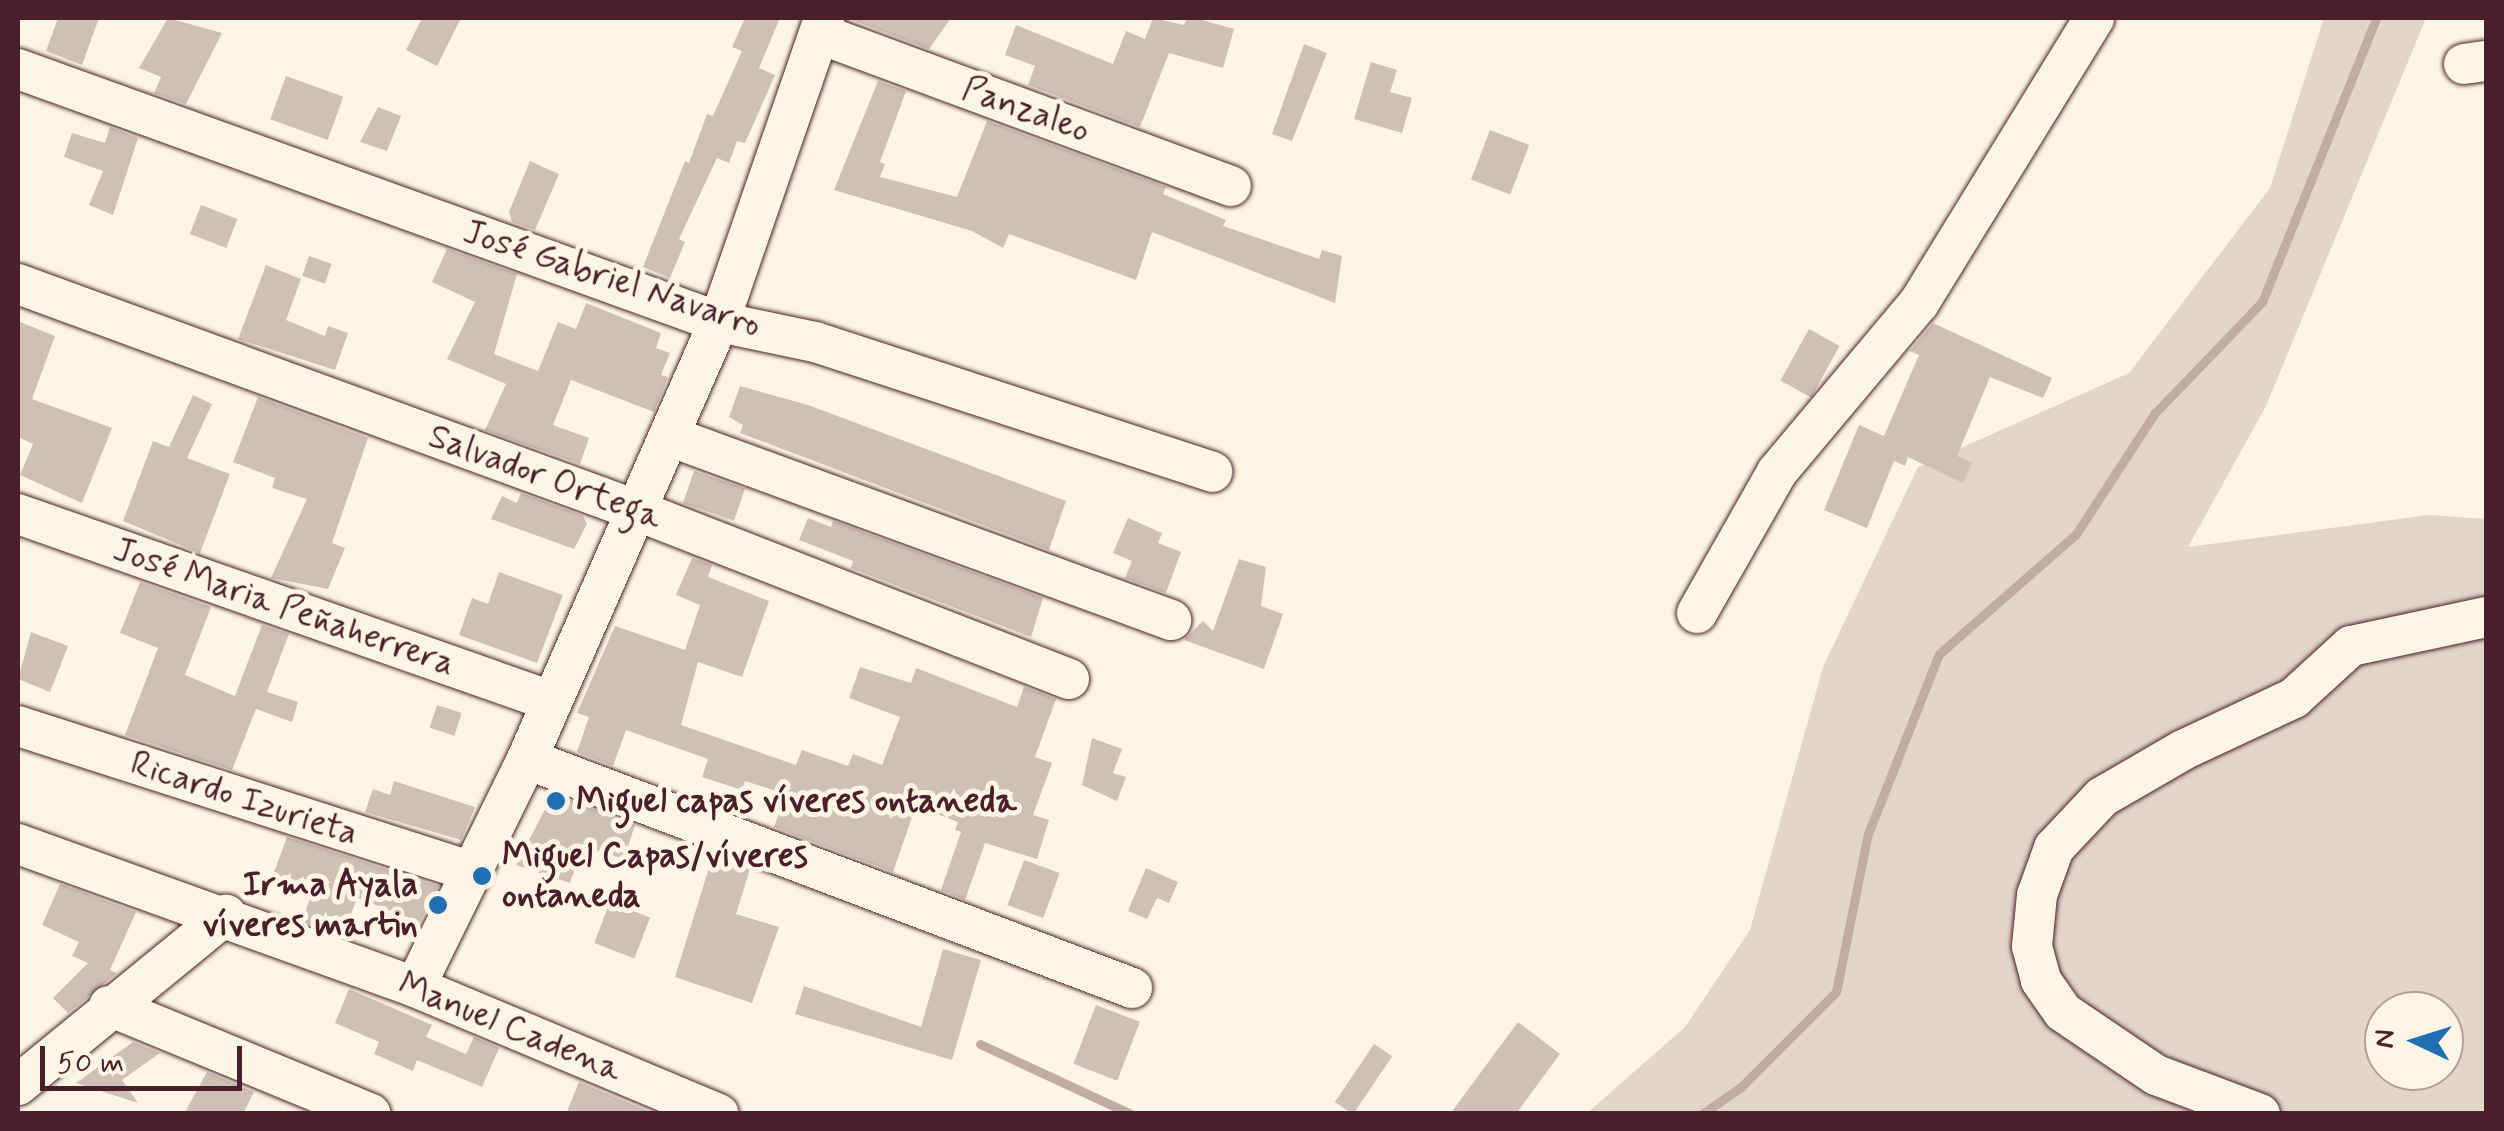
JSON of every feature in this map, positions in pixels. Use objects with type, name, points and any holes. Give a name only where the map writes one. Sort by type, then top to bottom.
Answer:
[{"type":"street","points":[[1697,613],[1778,472],[1919,303],[2094,18]]},
{"type":"street","points":[[415,987],[527,759],[718,322],[822,26]]},
{"type":"street","name":"Panzaleo","points":[[822,26],[1231,186]]},
{"type":"street","name":"José Gabriel Navarro","points":[[18,69],[718,322],[815,342],[1212,472]]},
{"type":"street","name":"Salvador Ortega","points":[[18,284],[634,509],[1069,680]]},
{"type":"street","points":[[669,436],[1171,620]]},
{"type":"street","name":"José Maria Peñaherrera","points":[[18,514],[550,701]]},
{"type":"street","points":[[2260,1114],[2156,1075],[2063,1012],[2041,980],[2032,946],[2038,895],[2054,848],[2102,798],[2183,750],[2294,698],[2351,646],[2486,617]]},
{"type":"street","name":"Ricardo Izurieta","points":[[18,726],[470,872]]},
{"type":"street","points":[[527,759],[1132,988]]},
{"type":"street","name":"Manuel Cadena","points":[[18,844],[226,915],[415,987],[718,1114]]},
{"type":"street","points":[[18,1085],[108,1006],[226,915]]},
{"type":"street","points":[[108,1006],[371,1114]]},
{"type":"shaded area","points":[[2324,18],[2426,18],[2266,406],[2188,547],[2429,515],[2486,519],[2486,1113],[1586,1114],[1685,1027],[1750,930],[1823,667],[1918,467],[2129,373],[2270,188]]},
{"type":"building","points":[[58,18],[99,18],[82,65],[46,51]]},
{"type":"building","points":[[168,18],[222,33],[186,104],[154,93],[161,77],[139,68]]},
{"type":"building","points":[[422,18],[461,18],[437,66],[406,50]]},
{"type":"building","points":[[745,18],[780,18],[759,68],[775,75],[745,143],[737,141],[729,163],[717,158],[679,239],[685,242],[670,278],[643,267],[685,161],[689,163],[707,114],[713,116],[742,51],[732,47]]},
{"type":"building","points":[[847,18],[951,18],[929,49]]},
{"type":"building","points":[[1153,18],[1184,25],[1187,18],[1195,18],[1234,29],[1223,68],[1169,53],[1140,127],[1028,85],[1035,66],[1005,55],[1016,25],[1113,64],[1126,31],[1145,39]]},
{"type":"building","points":[[1304,44],[1327,53],[1292,141],[1272,134]]},
{"type":"building","points":[[1371,62],[1397,70],[1390,92],[1412,98],[1402,133],[1354,119]]},
{"type":"building","points":[[286,76],[343,97],[328,140],[270,119]]},
{"type":"building","points":[[878,81],[906,91],[880,162],[885,164],[880,177],[957,197],[987,121],[1166,187],[1163,194],[1226,220],[1223,226],[1319,259],[1322,250],[1342,256],[1335,303],[1152,232],[1136,280],[1009,234],[1003,248],[972,231],[834,190]]},
{"type":"building","points":[[378,107],[401,116],[387,151],[360,142]]},
{"type":"building","points":[[110,127],[138,138],[113,215],[89,205],[103,171],[64,157],[72,133],[105,143]]},
{"type":"building","points":[[1490,130],[1529,145],[1510,195],[1471,179]]},
{"type":"building","points":[[530,161],[559,174],[535,230],[512,222],[509,212]]},
{"type":"building","points":[[201,205],[237,219],[226,248],[190,234]]},
{"type":"building","points":[[447,249],[517,274],[494,354],[538,371],[558,322],[576,329],[586,303],[661,333],[656,348],[670,353],[661,375],[668,377],[654,412],[571,380],[553,425],[589,438],[580,464],[485,430],[506,384],[447,359],[475,302],[432,282]]},
{"type":"building","points":[[309,256],[332,264],[325,284],[302,276]]},
{"type":"building","points":[[266,265],[301,279],[286,320],[325,336],[328,326],[348,333],[335,370],[238,339]]},
{"type":"building","points":[[18,321],[55,336],[32,399],[112,428],[82,503],[20,475],[33,444],[18,437]]},
{"type":"building","points":[[1933,323],[2052,378],[2043,398],[1990,377],[1957,456],[1972,463],[1963,483],[1908,457],[1905,466],[1894,461],[1867,528],[1824,510],[1859,425],[1884,436],[1919,355],[1910,351]]},
{"type":"building","points":[[1809,329],[1840,346],[1811,398],[1780,381]]},
{"type":"building","points":[[740,386],[808,405],[1066,501],[1049,550],[740,433],[743,425],[729,417]]},
{"type":"building","points":[[193,395],[212,404],[187,458],[230,474],[200,553],[123,521],[153,441],[169,447]]},
{"type":"building","points":[[258,397],[368,438],[332,543],[345,548],[328,589],[271,578],[307,499],[272,488],[275,478],[233,462]]},
{"type":"building","points":[[694,471],[745,489],[734,521],[683,503]]},
{"type":"building","points":[[521,493],[583,516],[587,524],[574,549],[491,519],[502,496],[517,503]]},
{"type":"building","points":[[808,518],[831,527],[833,521],[1043,598],[1031,637],[851,568],[853,561],[799,540]]},
{"type":"building","points":[[1128,518],[1162,533],[1158,543],[1181,552],[1166,593],[1125,578],[1132,561],[1113,553]]},
{"type":"building","points":[[692,558],[712,565],[708,577],[769,601],[742,677],[698,662],[681,725],[796,765],[802,750],[848,766],[853,754],[882,765],[900,717],[849,698],[860,667],[911,683],[916,668],[1017,707],[1024,687],[1056,699],[1035,757],[1052,763],[1033,815],[1049,820],[1037,859],[985,843],[965,900],[941,890],[961,832],[955,830],[958,822],[916,806],[893,872],[774,827],[786,794],[745,781],[742,790],[702,777],[708,759],[626,730],[613,766],[577,752],[589,717],[577,713],[615,626],[685,650],[700,605],[676,595]]},
{"type":"building","points":[[1239,559],[1266,567],[1261,606],[1283,614],[1264,669],[1184,640],[1203,621],[1213,631]]},
{"type":"building","points":[[499,572],[563,595],[537,663],[459,635],[472,598],[488,604]]},
{"type":"building","points":[[140,582],[211,607],[185,675],[235,696],[262,625],[289,634],[267,692],[298,702],[292,722],[256,709],[232,770],[125,735],[158,648],[120,633]]},
{"type":"building","points":[[31,632],[68,646],[50,692],[18,679]]},
{"type":"building","points":[[437,705],[462,713],[454,736],[430,728]]},
{"type":"building","points":[[1092,738],[1122,749],[1113,773],[1126,777],[1117,801],[1082,785]]},
{"type":"building","points":[[394,781],[475,807],[461,840],[365,812],[373,789],[390,795]]},
{"type":"building","points":[[553,794],[635,825],[624,859],[583,846],[570,883],[516,865]]},
{"type":"building","points":[[287,837],[438,886],[420,922],[357,898],[343,936],[302,921],[313,890],[273,875]]},
{"type":"building","points":[[713,855],[750,869],[736,914],[779,927],[752,1003],[675,977]]},
{"type":"building","points":[[1024,860],[1060,873],[1043,918],[1008,905]]},
{"type":"building","points":[[1146,868],[1178,882],[1169,903],[1157,898],[1147,919],[1128,911]]},
{"type":"building","points":[[60,884],[136,912],[110,970],[117,973],[68,1013],[53,998],[88,963],[72,956],[79,942],[42,925]]},
{"type":"building","points":[[610,902],[650,917],[634,958],[594,943]]},
{"type":"building","points":[[943,949],[981,960],[952,1060],[795,1014],[804,986],[921,1027]]},
{"type":"building","points":[[349,989],[432,1025],[426,1037],[466,1054],[474,1037],[499,1048],[482,1087],[417,1060],[413,1071],[374,1054],[379,1042],[335,1023]]},
{"type":"building","points":[[1096,1005],[1140,1022],[1117,1081],[1073,1064]]},
{"type":"building","points":[[1518,1022],[1560,1054],[1516,1114],[1450,1114]]},
{"type":"building","points":[[133,1042],[160,1053],[122,1080],[138,1103],[76,1083]]},
{"type":"building","points":[[1374,1044],[1392,1056],[1353,1114],[1335,1102]]},
{"type":"building","points":[[207,1072],[254,1092],[243,1114],[184,1114]]},
{"type":"building","points":[[579,1082],[655,1114],[566,1114]]},
{"type":"waterway","points":[[1702,1114],[1741,1087],[1836,992],[1868,834],[1939,654],[2076,534],[2155,413],[2262,302],[2376,18]]},
{"type":"waterway","points":[[980,1044],[1131,1114]]},
{"type":"place","name":"Miguel capas víveres ontaneda","points":[[556,801]]},
{"type":"place","name":"Miguel Capas/víveres ontaneda","points":[[482,876]]},
{"type":"place","name":"Irma Ayala víveres martin","points":[[438,905]]}]
